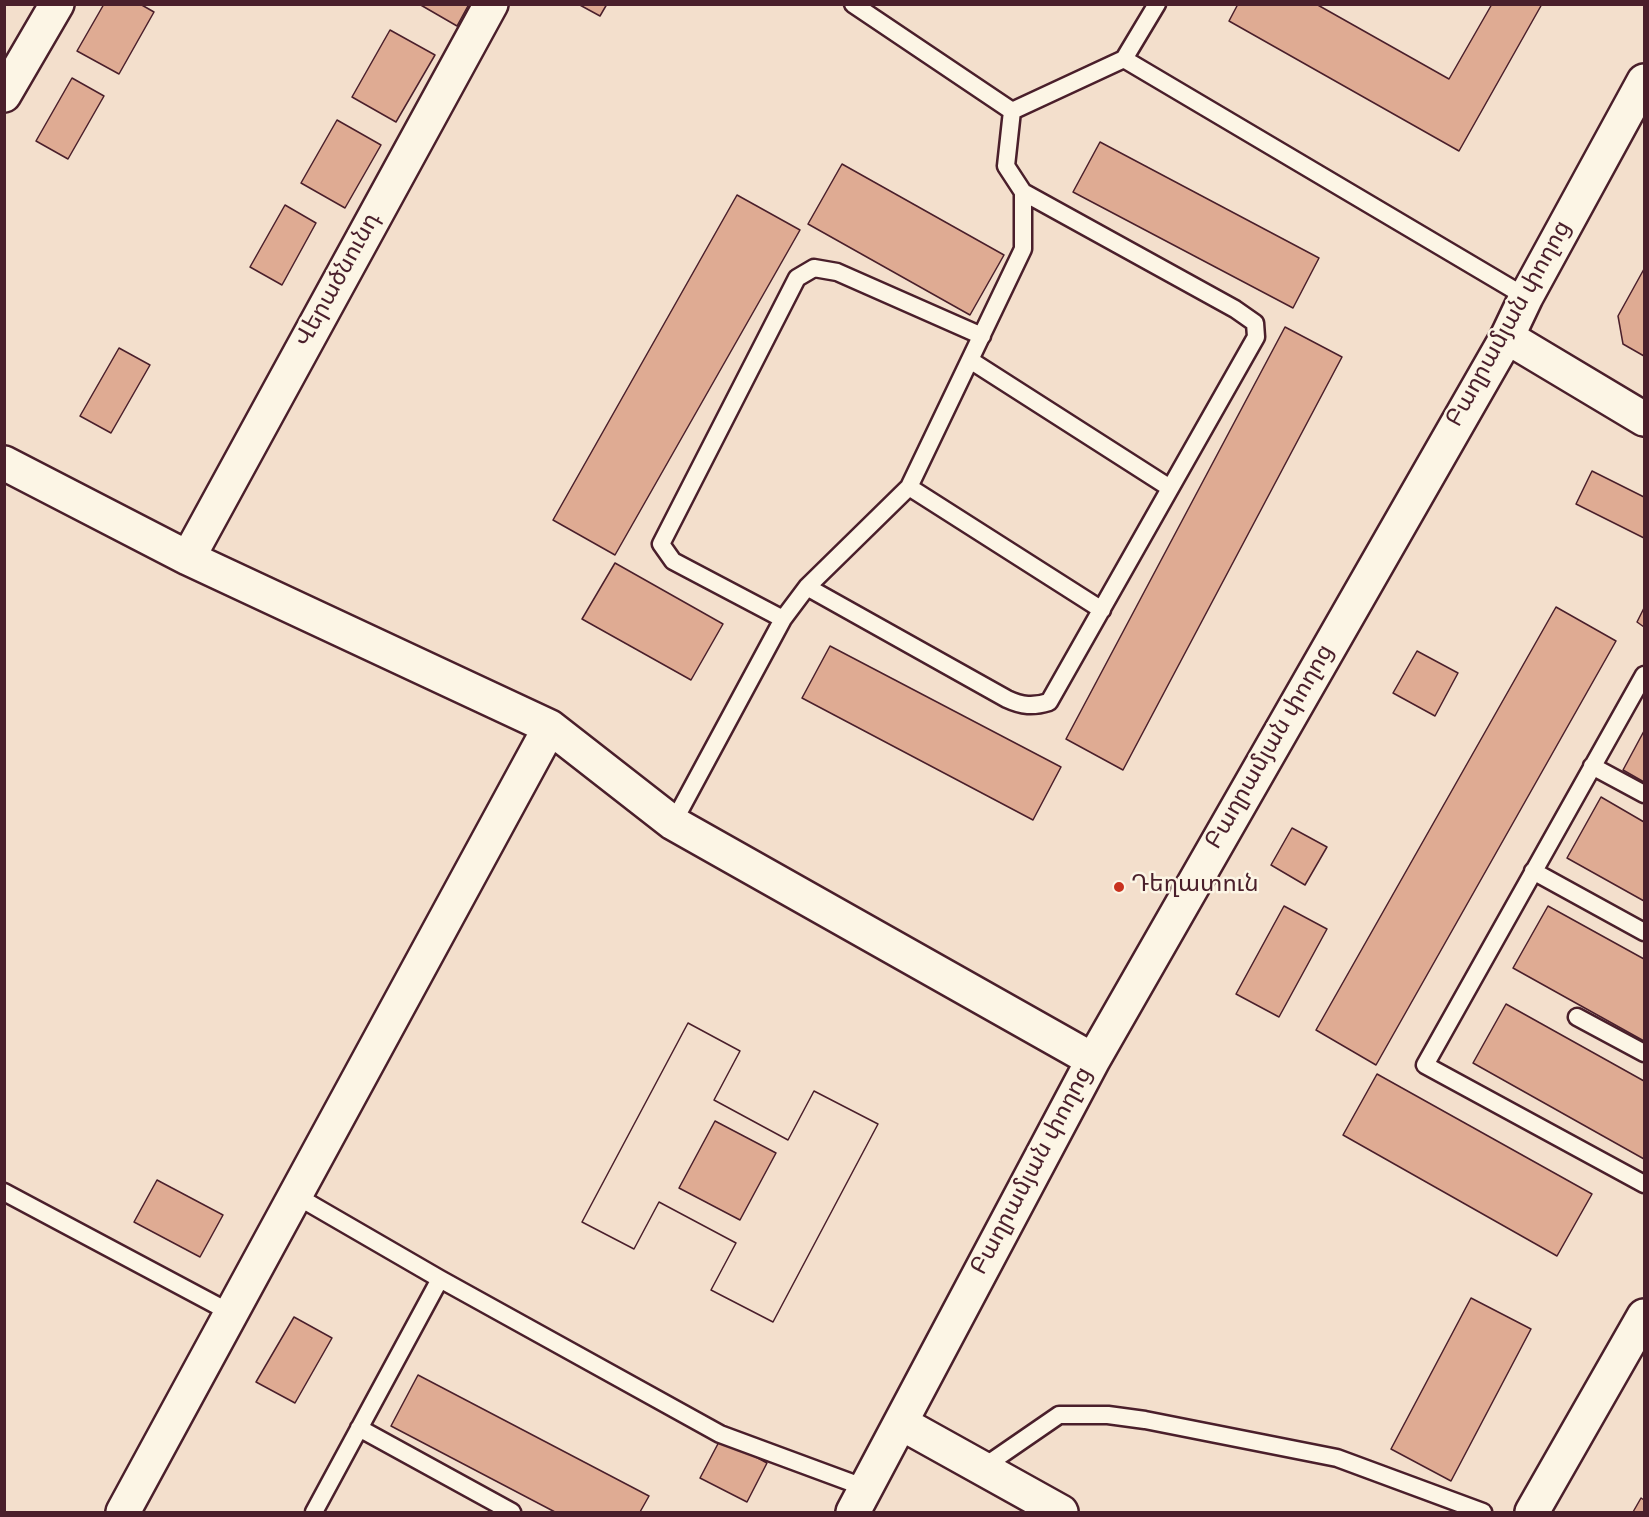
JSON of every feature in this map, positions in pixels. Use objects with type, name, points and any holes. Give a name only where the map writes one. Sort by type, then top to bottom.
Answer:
[{"type":"street","points":[[4,95],[57,4]]},
{"type":"street","name":"Վերածնունդ","points":[[188,558],[491,4]]},
{"type":"street","name":"Բաղրամյան փողոց","points":[[859,1500],[1093,1060],[1507,337],[1526,297],[1644,81]]},
{"type":"street","points":[[1507,337],[1644,419]]},
{"type":"street","points":[[4,463],[188,558],[550,727],[673,823],[1093,1060]]},
{"type":"street","points":[[123,1512],[550,727]]},
{"type":"street","points":[[1532,1512],[1644,1316]]},
{"type":"street","points":[[901,1423],[1061,1512]]},
{"type":"lane","points":[[853,4],[1012,111]]},
{"type":"lane","points":[[1012,111],[1124,59],[1157,4]]},
{"type":"lane","points":[[1124,59],[1526,297]]},
{"type":"lane","points":[[807,587],[1018,705],[1034,706],[1049,702],[1256,337],[1256,323],[1235,309],[1023,192],[1006,166],[1012,111]]},
{"type":"lane","points":[[673,823],[783,619],[807,587],[909,487],[1023,249],[1023,192]]},
{"type":"lane","points":[[783,619],[673,561],[662,544],[797,278],[813,268],[837,272],[982,336]]},
{"type":"lane","points":[[970,360],[1170,488]]},
{"type":"lane","points":[[909,487],[1102,610]]},
{"type":"lane","points":[[1644,675],[1425,1065],[1644,1184]]},
{"type":"lane","points":[[1593,766],[1644,794]]},
{"type":"lane","points":[[1533,871],[1644,932]]},
{"type":"lane","points":[[1577,1017],[1644,1053]]},
{"type":"lane","points":[[4,1192],[231,1313]]},
{"type":"lane","points":[[295,1196],[720,1434],[859,1500]]},
{"type":"lane","points":[[314,1512],[440,1279]]},
{"type":"lane","points":[[982,1468],[1059,1415],[1108,1415],[1156,1422],[1337,1458],[1483,1512]]},
{"type":"lane","points":[[359,1428],[512,1512]]},
{"type":"building","points":[[104,4],[140,4],[154,12],[119,74],[77,51]]},
{"type":"building","points":[[419,4],[469,4],[457,26]]},
{"type":"building","points":[[578,4],[607,4],[600,16]]},
{"type":"building","points":[[1238,4],[1316,4],[1449,79],[1492,4],[1542,4],[1459,151],[1229,21]]},
{"type":"building","points":[[390,30],[435,55],[396,122],[352,97]]},
{"type":"building","points":[[72,78],[104,96],[68,159],[36,141]]},
{"type":"building","points":[[337,120],[381,145],[345,208],[301,183]]},
{"type":"building","points":[[1100,142],[1319,258],[1293,308],[1073,192]]},
{"type":"building","points":[[842,164],[1004,255],[970,315],[808,224]]},
{"type":"building","points":[[737,195],[800,230],[615,555],[553,520]]},
{"type":"building","points":[[285,205],[316,223],[282,285],[250,267]]},
{"type":"building","points":[[1644,269],[1644,356],[1623,344],[1618,316]]},
{"type":"building","points":[[1285,327],[1342,357],[1123,770],[1066,739]]},
{"type":"building","points":[[119,348],[150,365],[111,433],[80,416]]},
{"type":"building","points":[[1592,471],[1644,497],[1644,538],[1576,504]]},
{"type":"building","points":[[615,563],[723,624],[691,680],[582,619]]},
{"type":"building","points":[[1556,607],[1616,641],[1376,1065],[1316,1030]]},
{"type":"building","points":[[1644,608],[1644,627],[1637,622]]},
{"type":"building","points":[[830,646],[1061,767],[1033,820],[802,698]]},
{"type":"building","points":[[1417,651],[1458,673],[1435,716],[1393,693]]},
{"type":"building","points":[[1644,731],[1644,782],[1623,770]]},
{"type":"building","points":[[1601,797],[1644,822],[1644,901],[1567,858]]},
{"type":"building","points":[[1292,828],[1327,847],[1305,885],[1271,865]]},
{"type":"building","points":[[1284,906],[1327,929],[1279,1017],[1236,994]]},
{"type":"building","points":[[1548,906],[1644,959],[1644,1041],[1513,968]]},
{"type":"building","points":[[1506,1004],[1644,1081],[1644,1159],[1473,1063]]},
{"type":"building","points":[[688,1023],[740,1051],[714,1100],[788,1140],[814,1091],[878,1124],[773,1322],[711,1290],[736,1243],[659,1202],[634,1249],[582,1222]],"holes":[[[715,1121],[776,1153],[740,1220],[679,1188]]]},
{"type":"building","points":[[688,1023],[740,1051],[714,1100],[788,1140],[814,1091],[878,1124],[773,1322],[711,1290],[736,1243],[659,1202],[634,1249],[582,1222]]},
{"type":"building","points":[[1377,1074],[1592,1194],[1557,1256],[1343,1135]]},
{"type":"building","points":[[157,1180],[223,1215],[200,1257],[134,1222]]},
{"type":"building","points":[[1471,1298],[1531,1329],[1451,1481],[1391,1449]]},
{"type":"building","points":[[294,1317],[332,1338],[295,1403],[256,1382]]},
{"type":"building","points":[[418,1375],[649,1496],[640,1512],[555,1512],[391,1426]]},
{"type":"building","points":[[721,1438],[767,1463],[747,1502],[700,1478]]},
{"type":"building","points":[[1641,1498],[1644,1500],[1644,1512],[1633,1512]]},
{"type":"place","name":"Դեղատուն","points":[[1119,887]]}]
